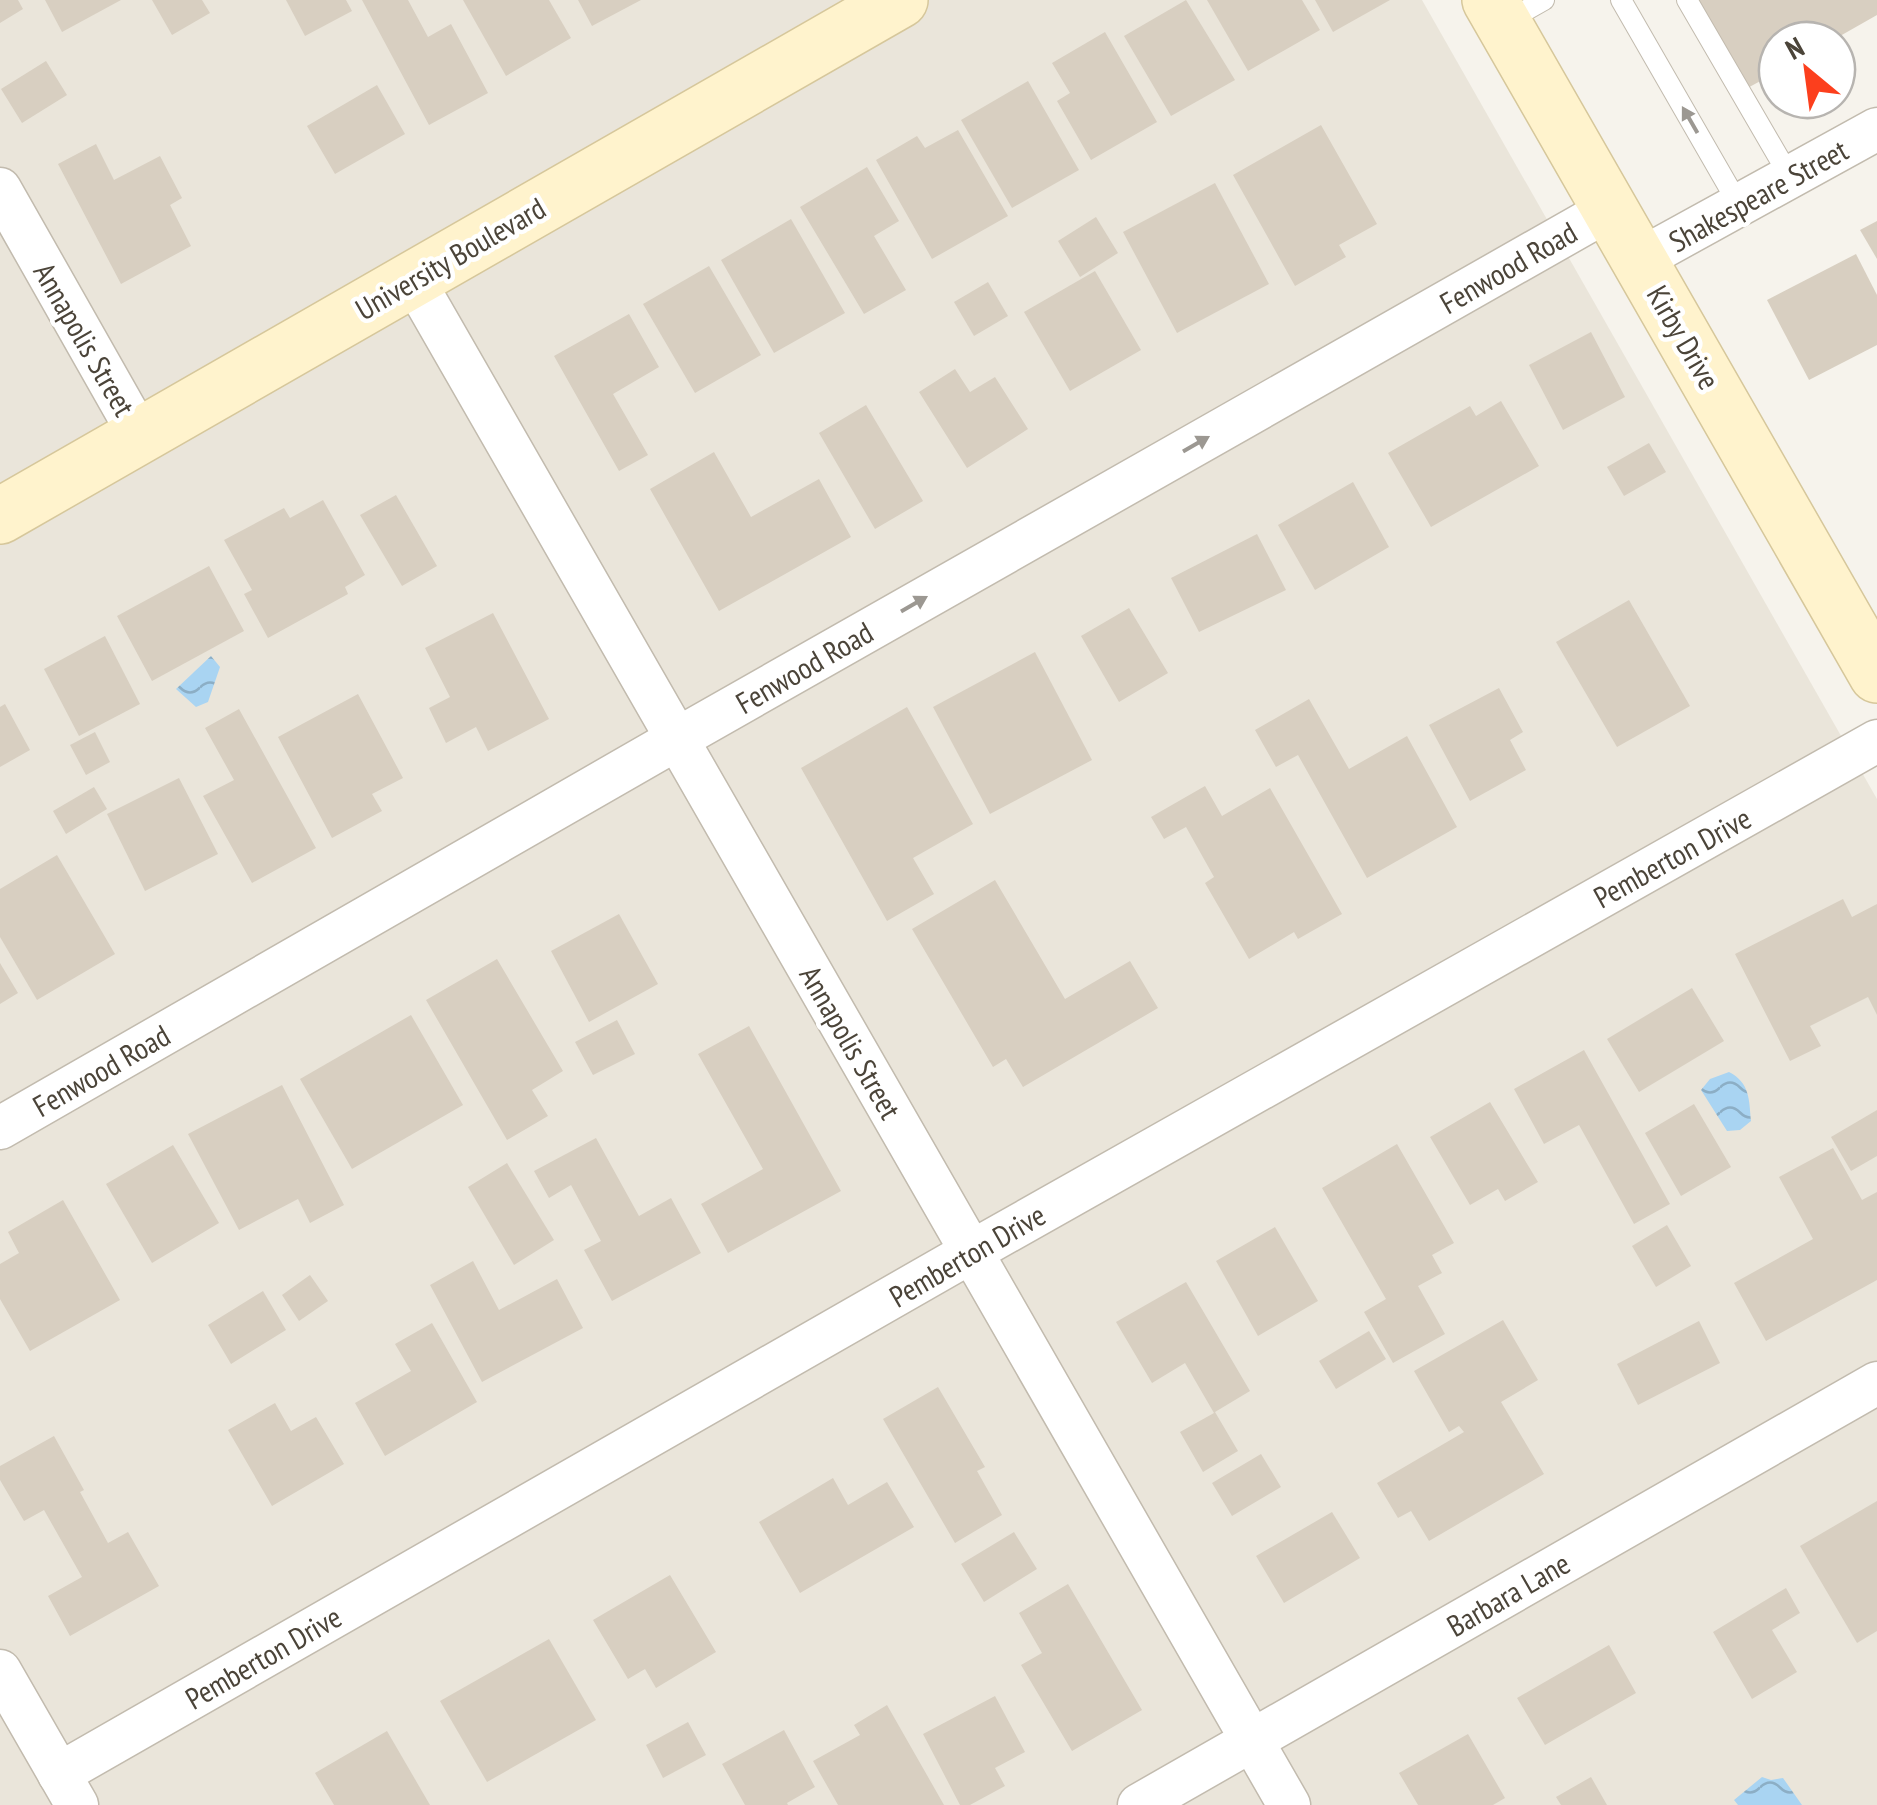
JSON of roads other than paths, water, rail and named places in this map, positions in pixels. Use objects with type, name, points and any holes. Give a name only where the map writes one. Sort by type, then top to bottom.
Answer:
[{"type":"main road","name":"University Boulevard","points":[[0,516],[900,0]]},
{"type":"main road","name":"Kirby Drive","points":[[1512,8],[1610,209],[1877,675]]},
{"type":"street","name":"Shakespeare Street","points":[[1639,260],[1877,129]]},
{"type":"street","name":"Annapolis Street","points":[[0,190],[140,436]]},
{"type":"street","name":"Fenwood Road","points":[[0,1128],[1610,209]]},
{"type":"street","name":"Annapolis Street","points":[[413,280],[1289,1805]]},
{"type":"street","name":"Pemberton Drive","points":[[68,1789],[971,1252],[1877,741]]},
{"type":"street","name":"Barbara Lane","points":[[1140,1805],[1877,1383]]},
{"type":"street","points":[[0,1671],[68,1789]]},
{"type":"lane","points":[[1621,0],[1739,205]]},
{"type":"lane","points":[[1687,0],[1790,177]]},
{"type":"water","points":[[211,656],[220,667],[208,702],[196,707],[176,689]]},
{"type":"water","points":[[1729,1072],[1745,1087],[1751,1121],[1740,1130],[1727,1131],[1701,1090],[1710,1079]]},
{"type":"water","points":[[1762,1777],[1783,1778],[1802,1805],[1738,1805],[1734,1800]]}]
